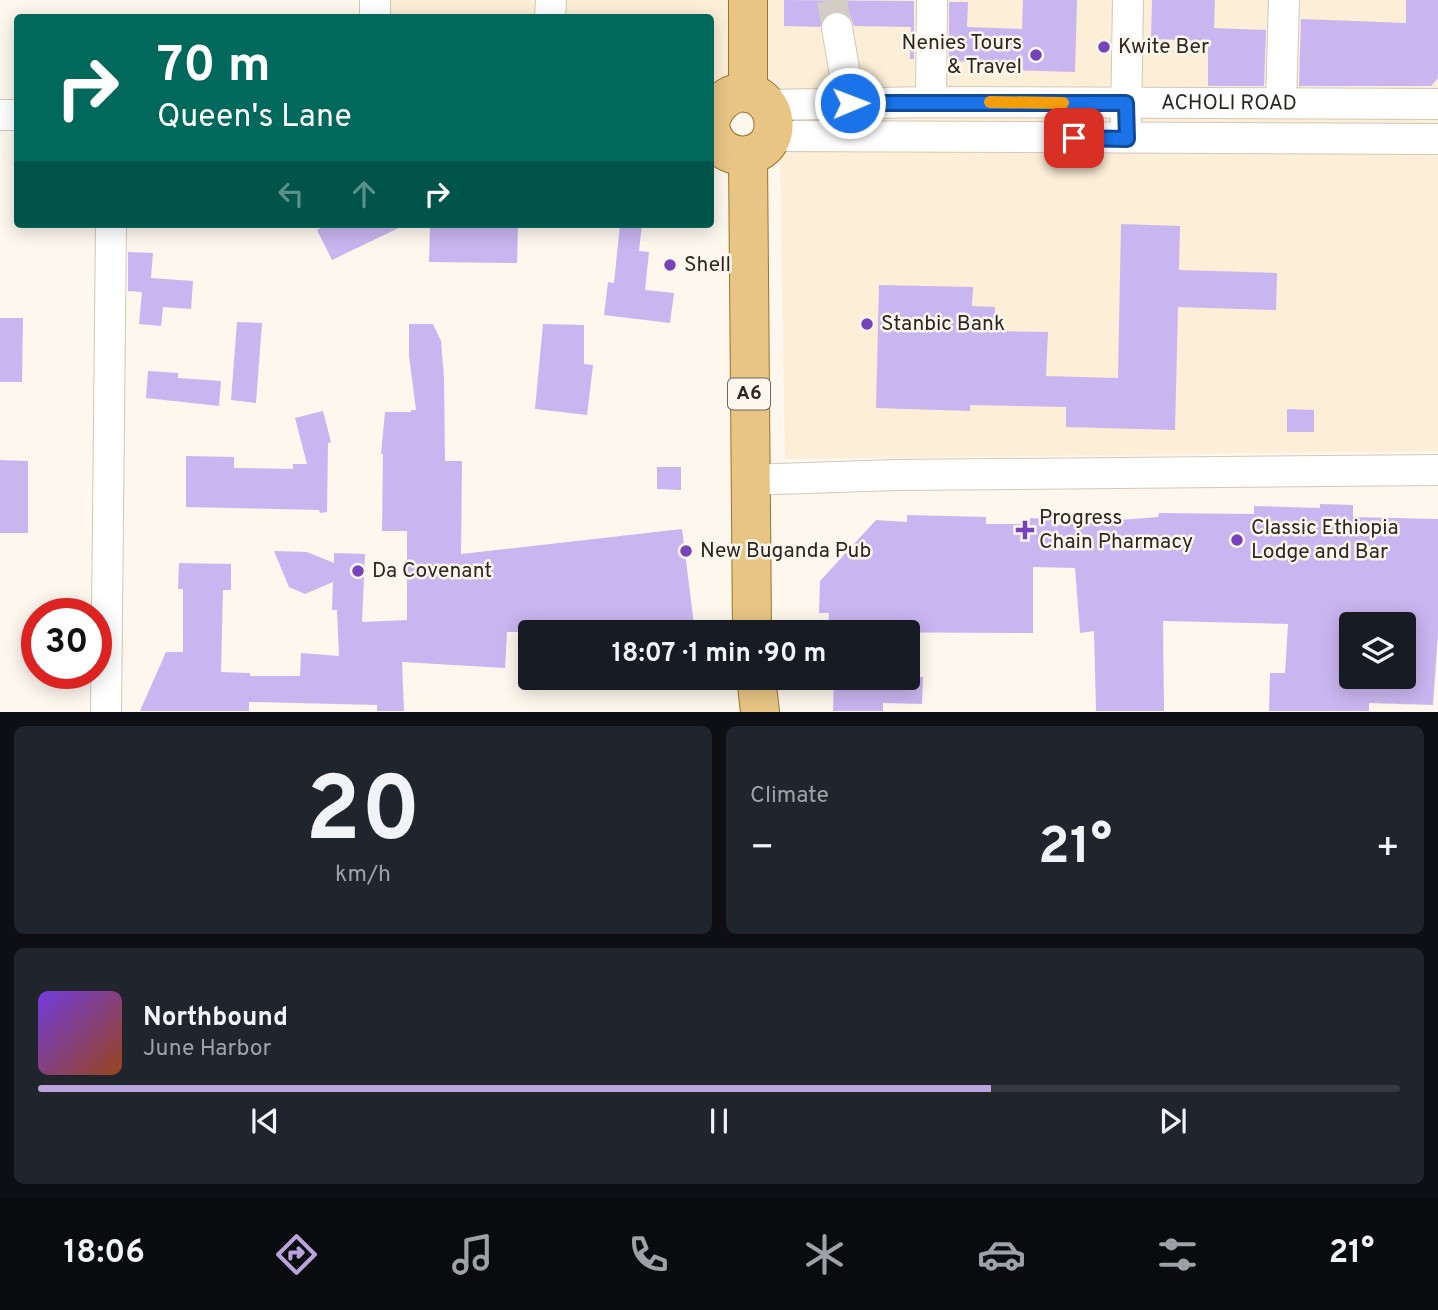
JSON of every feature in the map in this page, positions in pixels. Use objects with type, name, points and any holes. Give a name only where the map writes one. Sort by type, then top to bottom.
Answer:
[{"type":"main road","name":"A6","points":[[748,0],[759,122],[750,480],[752,620]]},
{"type":"main road","points":[[714,111],[727,97],[737,93],[759,122],[736,156],[726,152],[714,138]]},
{"type":"main road","points":[[758,690],[760,712]]},
{"type":"street","points":[[932,0],[932,102]]},
{"type":"street","points":[[1127,139],[1128,0]]},
{"type":"street","points":[[1281,103],[1284,0]]},
{"type":"street","points":[[837,28],[850,103]]},
{"type":"street","name":"ACHOLI ROAD","points":[[759,122],[850,103],[1438,104]]},
{"type":"street","name":"ACHOLI ROAD","points":[[759,122],[1127,139],[1438,139]]},
{"type":"street","points":[[106,712],[111,228]]},
{"type":"street","points":[[750,480],[896,475],[1438,470]]},
{"type":"shaded area","points":[[387,0],[1438,0],[1438,451],[785,459],[779,98],[714,97],[714,14],[387,14]]},
{"type":"building","points":[[784,0],[914,1],[914,59],[910,59],[911,27],[854,26],[850,16],[835,11],[825,15],[820,27],[784,26]]},
{"type":"building","points":[[1023,0],[1077,0],[1075,72],[974,69],[974,62],[949,61],[949,2],[968,2],[967,27],[1022,29]]},
{"type":"building","points":[[1152,0],[1215,0],[1214,28],[1266,30],[1264,86],[1208,86],[1208,41],[1151,39]]},
{"type":"building","points":[[1406,0],[1438,0],[1438,78],[1431,86],[1299,86],[1301,19],[1406,23]]},
{"type":"building","points":[[1121,224],[1180,226],[1179,270],[1277,273],[1276,310],[1178,307],[1175,430],[1066,427],[1066,407],[970,405],[970,411],[876,408],[879,285],[973,287],[972,306],[995,307],[994,331],[1048,332],[1046,376],[1118,378]]},
{"type":"building","points":[[321,228],[399,228],[332,260],[317,230]]},
{"type":"building","points":[[430,228],[518,228],[517,263],[429,262]]},
{"type":"building","points":[[620,228],[642,228],[639,251],[649,252],[645,290],[674,293],[670,323],[604,315],[608,282],[614,283]]},
{"type":"building","points":[[128,252],[153,253],[151,278],[193,281],[191,309],[163,307],[161,326],[139,324],[142,292],[128,291]]},
{"type":"building","points":[[0,318],[23,318],[22,382],[0,382]]},
{"type":"building","points":[[237,322],[262,323],[256,403],[231,400]]},
{"type":"building","points":[[409,324],[433,324],[441,341],[445,461],[462,461],[461,554],[682,529],[693,620],[518,620],[518,632],[507,632],[505,668],[402,662],[404,711],[377,711],[377,705],[249,702],[249,711],[140,711],[166,652],[183,652],[183,589],[178,589],[179,563],[231,564],[231,590],[223,590],[221,672],[250,673],[250,676],[300,676],[301,653],[339,656],[337,610],[332,610],[333,582],[305,594],[289,587],[274,551],[307,552],[334,563],[334,553],[365,554],[362,622],[407,620],[407,531],[382,531],[381,454],[385,412],[416,410],[409,356]]},
{"type":"building","points":[[543,324],[584,325],[584,364],[593,365],[587,415],[535,409]]},
{"type":"building","points":[[148,371],[178,373],[178,378],[221,381],[219,406],[146,398]]},
{"type":"building","points":[[1287,409],[1314,410],[1314,432],[1287,432]]},
{"type":"building","points":[[323,411],[331,442],[328,443],[327,512],[186,507],[186,456],[234,457],[234,468],[293,469],[293,464],[307,464],[295,418]]},
{"type":"building","points":[[0,460],[28,461],[28,533],[0,533]]},
{"type":"building","points":[[657,467],[681,467],[681,490],[657,489]]},
{"type":"building","points":[[1320,504],[1353,505],[1353,517],[1438,519],[1438,633],[1433,705],[1369,703],[1369,711],[1269,711],[1270,673],[1285,673],[1288,624],[1163,621],[1164,711],[1096,711],[1094,631],[1080,633],[1075,568],[1033,567],[1033,633],[920,632],[920,620],[829,620],[829,613],[819,613],[820,581],[876,520],[907,522],[907,515],[986,517],[986,524],[1029,524],[1030,518],[1057,519],[1056,525],[1158,517],[1159,513],[1254,514],[1254,506],[1320,508]]},
{"type":"building","points":[[920,677],[923,677],[922,704],[883,703],[883,711],[833,711],[834,690],[920,690]]},
{"type":"tunnel","points":[[832,0],[837,28]]},
{"type":"slow traffic","points":[[990,102],[1063,103]]},
{"type":"place","name":"Kwite Ber","points":[[1104,47]]},
{"type":"place","name":"Nenies Tours & Travel","points":[[1036,55]]},
{"type":"place","name":"Shell","points":[[670,265]]},
{"type":"place","name":"Stanbic Bank","points":[[867,324]]},
{"type":"place","name":"Progress Chain Pharmacy","points":[[1025,530]]},
{"type":"place","name":"Classic Ethiopia Lodge and Bar","points":[[1237,540]]},
{"type":"place","name":"New Buganda Pub","points":[[686,551]]},
{"type":"place","name":"Da Covenant","points":[[358,571]]},
{"type":"route","points":[[850,103],[1126,103],[1127,139],[1074,138]]}]
